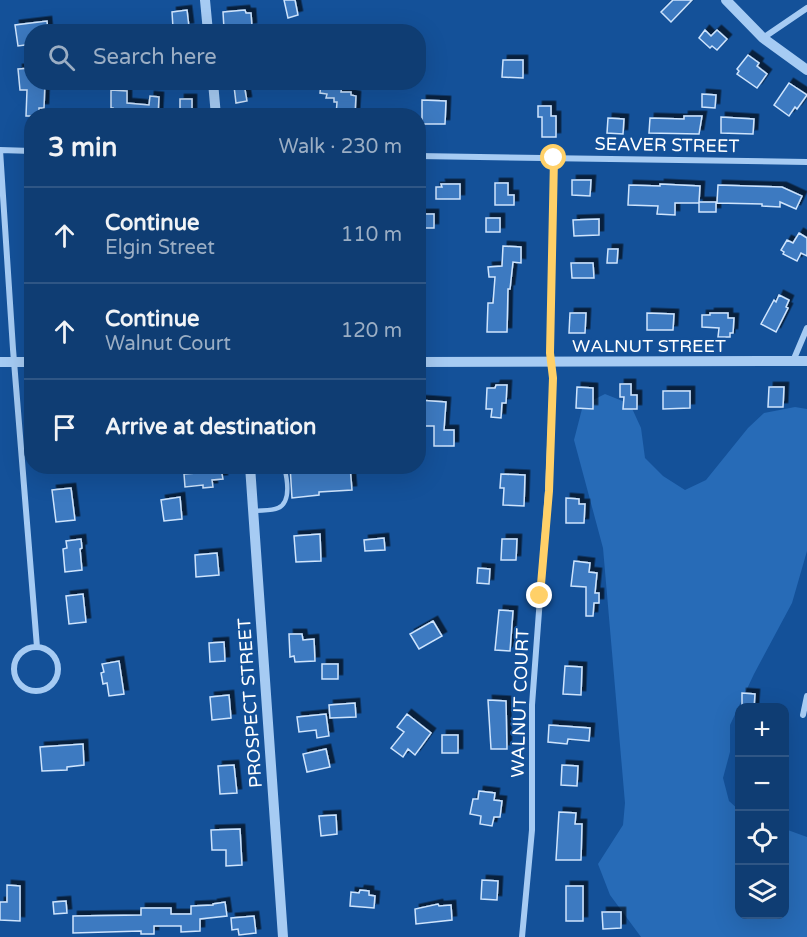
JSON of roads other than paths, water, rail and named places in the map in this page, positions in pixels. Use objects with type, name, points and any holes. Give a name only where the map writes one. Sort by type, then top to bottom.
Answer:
[{"type":"street","points":[[205,0],[207,24]]},
{"type":"street","points":[[726,0],[763,38],[807,70]]},
{"type":"street","points":[[763,38],[807,9]]},
{"type":"street","points":[[214,90],[215,108]]},
{"type":"street","points":[[24,151],[0,150],[14,362],[38,647]]},
{"type":"street","name":"SEAVER STREET","points":[[426,156],[807,162]]},
{"type":"street","name":"WALNUT COURT","points":[[522,937],[532,830],[532,705],[549,491],[553,378],[551,363],[554,158]]},
{"type":"street","points":[[793,361],[807,328]]},
{"type":"street","name":"WALNUT STREET","points":[[426,362],[807,361]]},
{"type":"street","points":[[0,362],[24,362]]},
{"type":"street","name":"PROSPECT STREET","points":[[251,474],[283,937]]},
{"type":"street","points":[[38,647],[52,654],[58,668],[54,682],[46,689],[36,691],[22,686],[16,678],[14,668],[20,655],[28,649],[38,647]]},
{"type":"street","points":[[803,715],[807,696]]},
{"type":"lane","points":[[254,511],[281,506],[287,489],[285,474]]}]
